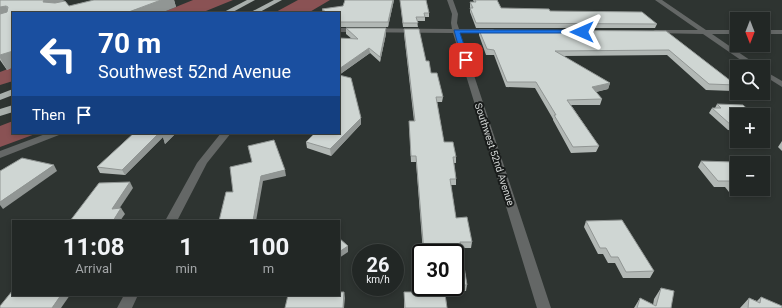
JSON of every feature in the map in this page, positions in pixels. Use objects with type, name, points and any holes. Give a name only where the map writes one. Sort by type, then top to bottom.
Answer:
[{"type":"highway","points":[[227,12],[252,0]]},
{"type":"highway","points":[[254,12],[279,0]]},
{"type":"highway","points":[[0,97],[12,92]]},
{"type":"highway","points":[[0,112],[12,108]]},
{"type":"street","name":"Southwest 52nd Avenue","points":[[450,0],[455,14],[454,23],[456,31],[544,308]]},
{"type":"street","points":[[658,0],[746,60]]},
{"type":"street","points":[[340,30],[503,31]]},
{"type":"street","points":[[644,32],[730,32]]},
{"type":"street","points":[[770,32],[782,32]]},
{"type":"street","points":[[770,77],[782,85]]},
{"type":"street","points":[[0,155],[53,134]]},
{"type":"street","points":[[172,220],[201,166],[218,140],[225,134]]},
{"type":"street","points":[[124,308],[130,296]]},
{"type":"shaded area","points":[[193,0],[233,0],[203,12],[163,12]]},
{"type":"shaded area","points":[[298,0],[330,0],[310,12],[276,12]]},
{"type":"shaded area","points":[[12,67],[12,81],[0,85],[0,72]]},
{"type":"shaded area","points":[[12,121],[12,134],[35,134],[0,147],[0,126]]},
{"type":"building","points":[[0,0],[44,0],[43,2],[55,3],[65,1],[69,6],[94,0],[161,0],[129,12],[12,12],[12,51],[0,55],[0,14],[7,12],[8,7],[0,7]]},
{"type":"building","points":[[345,0],[393,0],[388,22],[340,22],[340,12],[326,12],[322,9],[343,6]]},
{"type":"building","points":[[400,0],[426,0],[429,13],[424,13],[425,17],[416,17],[418,23],[403,23]]},
{"type":"building","points":[[475,0],[497,0],[501,8],[549,9],[550,11],[642,12],[657,24],[476,23],[470,8],[473,8],[470,2],[476,2]]},
{"type":"building","points":[[346,28],[386,28],[380,57],[369,48],[340,68],[340,38],[358,39]]},
{"type":"building","points":[[404,29],[419,29],[426,61],[429,61],[431,73],[437,73],[443,97],[436,97],[444,142],[453,142],[456,157],[453,157],[456,179],[450,179],[456,218],[467,217],[472,242],[460,242],[460,244],[423,244],[416,156],[411,156],[409,121],[415,121]]},
{"type":"building","points":[[479,30],[666,31],[730,80],[730,85],[709,84],[669,50],[555,51],[610,83],[592,87],[602,99],[567,100],[599,146],[573,147],[536,82],[507,82],[494,50],[487,49]]},
{"type":"building","points":[[340,75],[351,78],[361,118],[330,149],[306,142],[314,134],[340,134]]},
{"type":"building","points":[[717,104],[743,105],[746,108],[730,108],[730,124],[712,108],[721,108]]},
{"type":"building","points":[[133,134],[158,134],[122,170],[97,167]]},
{"type":"building","points":[[274,140],[285,170],[261,176],[253,220],[219,220],[226,192],[233,192],[230,167],[252,162],[248,146]]},
{"type":"building","points":[[22,158],[54,165],[0,202],[0,171]]},
{"type":"building","points":[[701,161],[730,162],[730,182],[718,181]]},
{"type":"building","points":[[130,182],[112,209],[121,208],[114,220],[71,220],[99,183]]},
{"type":"building","points":[[622,220],[654,271],[626,272],[618,257],[611,257],[606,248],[600,248],[586,221]]},
{"type":"building","points":[[340,239],[348,246],[340,251]]},
{"type":"building","points":[[464,267],[467,285],[464,285]]},
{"type":"building","points":[[661,288],[674,291],[671,308],[637,308],[640,298],[656,306]]},
{"type":"building","points":[[12,291],[12,296],[60,296],[52,308],[0,308]]},
{"type":"building","points":[[340,292],[344,292],[343,308],[285,308],[288,296],[340,296]]},
{"type":"building","points":[[404,292],[412,292],[412,296],[445,296],[447,308],[405,308]]},
{"type":"building","points":[[761,297],[782,306],[782,308],[748,308],[749,298],[760,303]]},
{"type":"route","points":[[466,60],[456,31],[582,32]]}]
